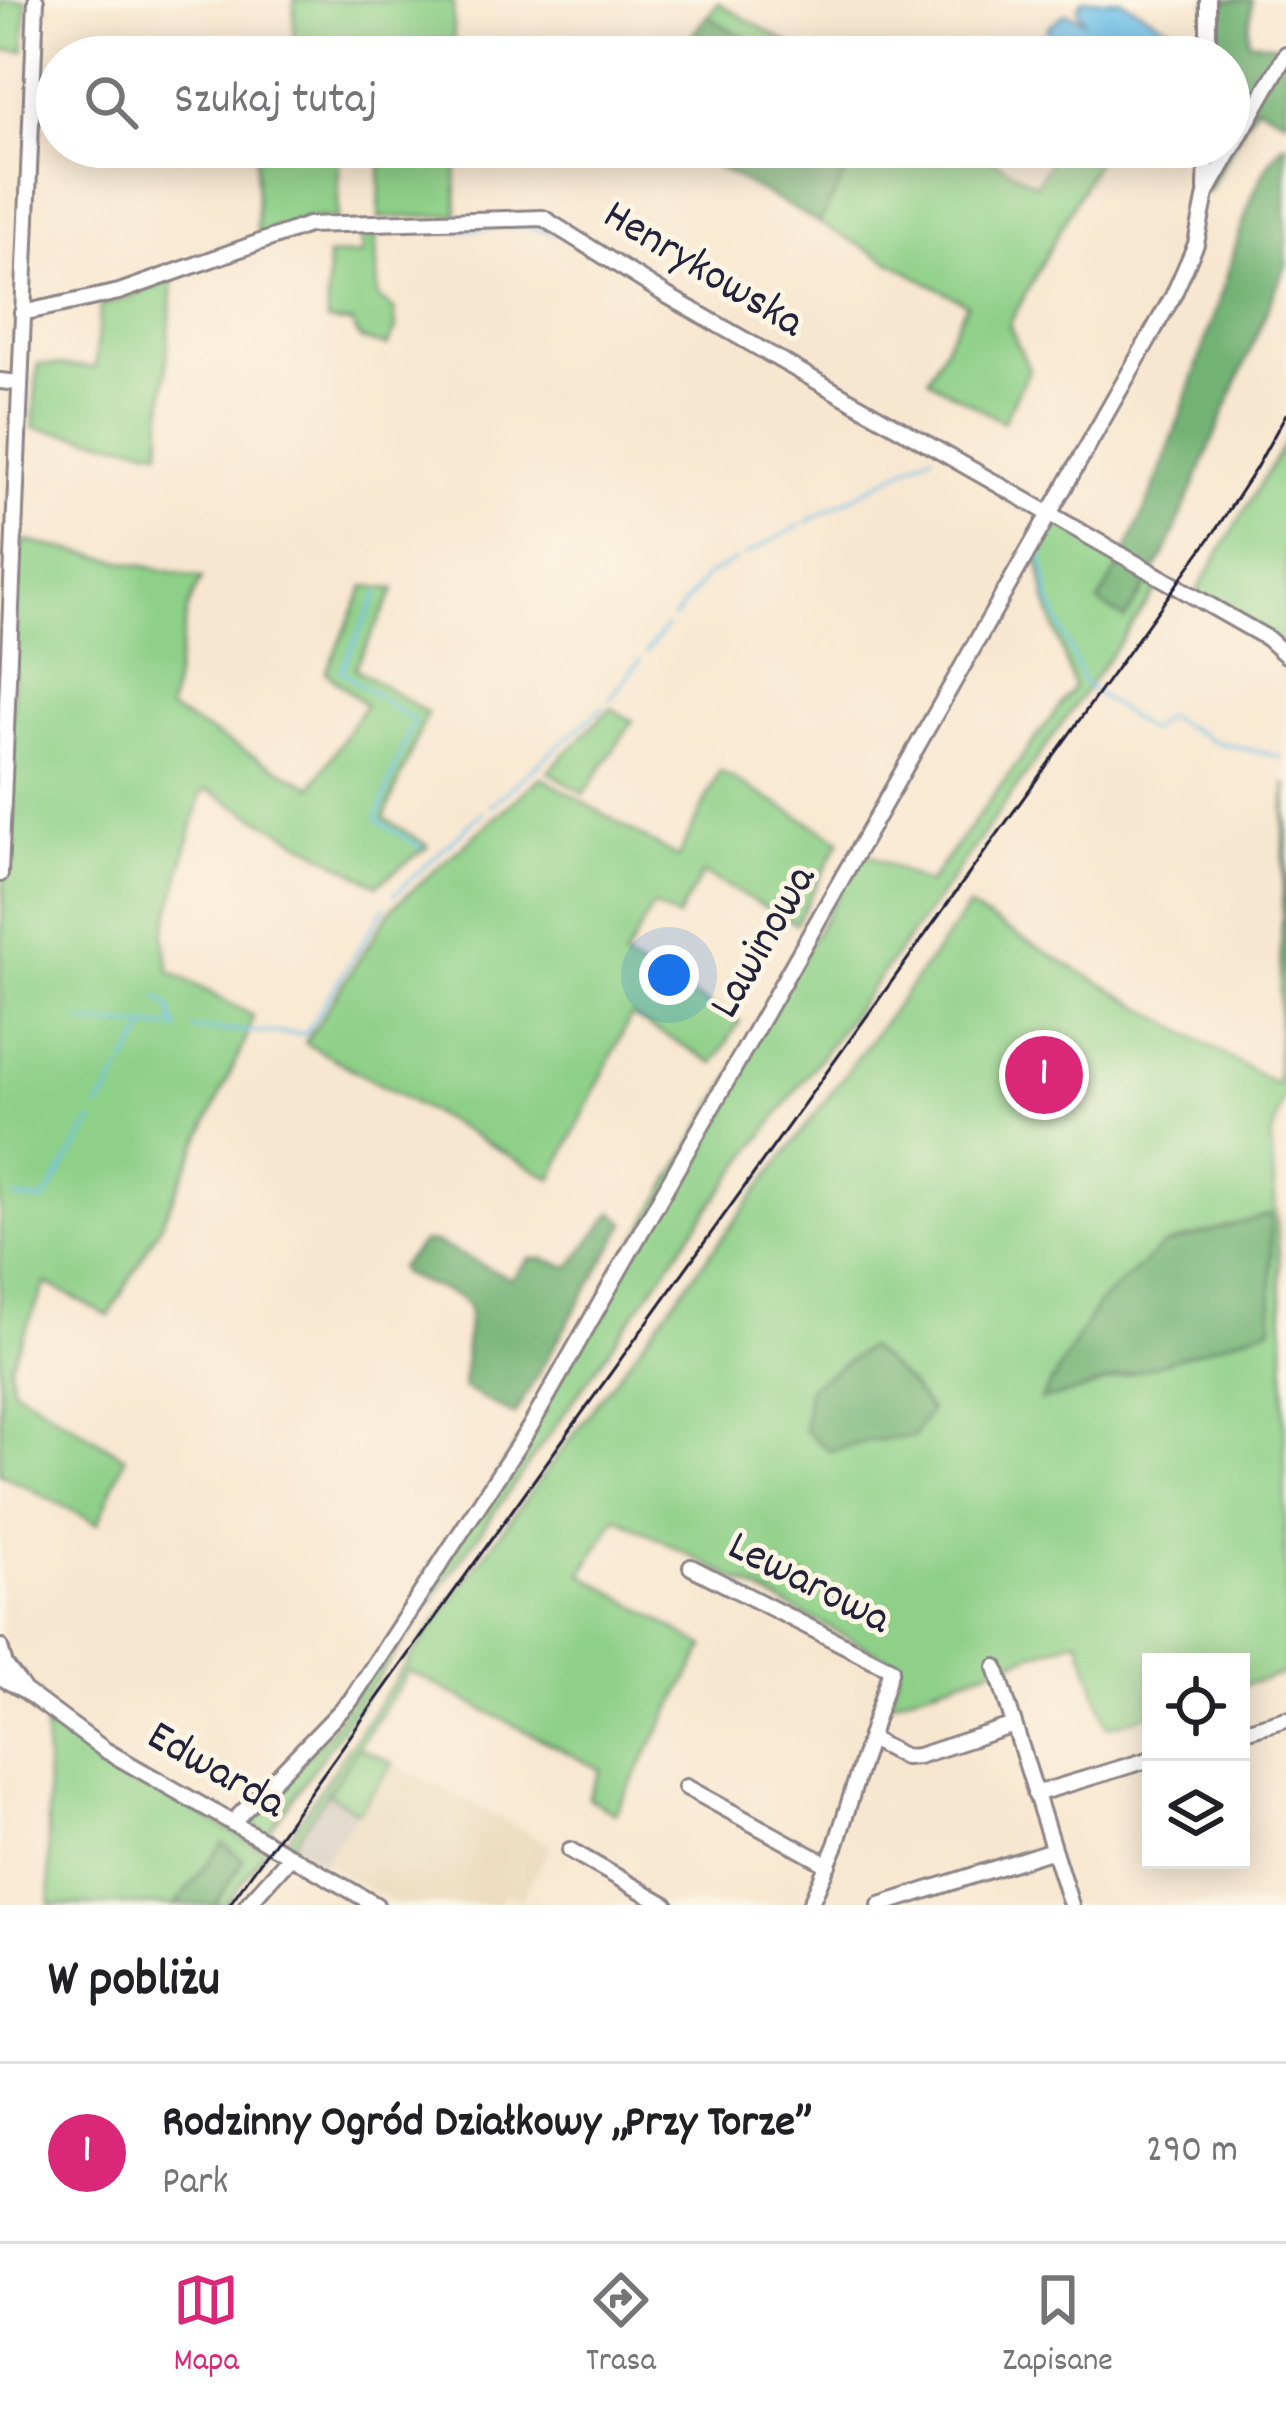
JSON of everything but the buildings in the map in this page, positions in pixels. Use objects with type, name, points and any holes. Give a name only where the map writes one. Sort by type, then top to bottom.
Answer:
[{"type":"street","points":[[0,874],[36,0]]},
{"type":"street","points":[[1208,0],[1208,36]]},
{"type":"street","name":"Lawinowa","points":[[1250,117],[1286,54]]},
{"type":"street","points":[[1206,194],[1207,168]]},
{"type":"street","name":"Lawinowa","points":[[232,1822],[317,1739],[363,1684],[530,1427],[1173,296],[1196,244],[1206,194],[1221,168]]},
{"type":"street","name":"Henrykowska","points":[[22,313],[119,292],[308,225],[543,218],[687,307],[1267,638],[1286,655]]},
{"type":"street","points":[[0,381],[19,383]]},
{"type":"street","name":"Lewarowa","points":[[691,1567],[891,1669],[872,1740]]},
{"type":"street","name":"Edwarda","points":[[1,1662],[25,1691],[105,1750],[376,1905]]},
{"type":"street","points":[[996,1667],[1071,1905]]},
{"type":"street","points":[[1250,1729],[1286,1719]]},
{"type":"street","points":[[810,1905],[872,1740],[905,1757],[918,1756],[1014,1725]]},
{"type":"street","points":[[1035,1794],[1144,1761]]},
{"type":"street","points":[[686,1786],[828,1865]]},
{"type":"street","points":[[570,1850],[666,1905]]},
{"type":"street","points":[[880,1905],[1053,1850]]},
{"type":"street","points":[[247,1905],[291,1856]]},
{"type":"shaded area","points":[[393,1763],[551,1845],[521,1901],[505,1892],[498,1905],[398,1905],[322,1862]]},
{"type":"shaded area","points":[[328,1794],[358,1812],[322,1862],[295,1846]]},
{"type":"green space","points":[[0,0],[26,0],[24,51],[0,50]]},
{"type":"green space","points":[[294,0],[453,0],[454,36],[294,36]]},
{"type":"green space","points":[[1208,0],[1252,0],[1248,36],[1208,36]]},
{"type":"green space","points":[[718,3],[775,36],[742,36],[707,16]]},
{"type":"green space","points":[[707,16],[742,36],[691,36]]},
{"type":"green space","points":[[1250,40],[1286,47],[1286,120],[1256,105],[1250,116]]},
{"type":"green space","points":[[1286,143],[1286,265],[1166,552],[1125,619],[1098,602],[1136,530],[1167,452],[1255,191]]},
{"type":"green space","points":[[256,168],[339,168],[338,218],[308,218],[257,234]]},
{"type":"green space","points":[[380,168],[456,168],[457,215],[379,218]]},
{"type":"green space","points":[[718,168],[849,168],[819,223]]},
{"type":"green space","points":[[849,168],[1006,168],[1036,185],[1046,168],[1093,168],[1009,325],[1029,370],[1003,422],[928,379],[967,304],[819,223]]},
{"type":"green space","points":[[1207,168],[1221,168],[1206,194]]},
{"type":"green space","points":[[361,230],[376,235],[378,298],[394,309],[396,329],[387,346],[360,339],[352,323],[327,321],[328,256],[362,254]]},
{"type":"green space","points":[[173,280],[160,450],[33,428],[38,364],[95,368],[100,307]]},
{"type":"green space","points":[[1286,441],[1286,649],[1194,596]]},
{"type":"green space","points":[[1055,522],[1124,562],[1125,618],[1153,576],[1163,581],[702,1218],[268,1833],[253,1826],[252,1811],[324,1738],[446,1564],[863,852],[928,884],[1074,687],[1039,562],[1029,559]]},
{"type":"green space","points":[[26,541],[202,578],[188,607],[169,710],[312,787],[365,705],[326,672],[365,586],[395,589],[355,668],[427,713],[384,818],[428,846],[377,885],[208,790],[201,794],[164,935],[170,971],[253,1016],[246,1039],[160,1226],[109,1316],[46,1283],[10,1366],[12,1387],[125,1457],[98,1524],[0,1473],[0,984],[4,874],[11,834],[7,819],[18,551]]},
{"type":"green space","points":[[611,708],[633,721],[584,794],[548,771]]},
{"type":"green space","points":[[720,771],[840,840],[796,924],[703,873],[677,918],[653,906],[624,959],[740,1021],[714,1063],[631,1016],[552,1179],[305,1043],[392,908],[541,777],[678,858]]},
{"type":"green space","points":[[1286,783],[1286,1089],[1271,1139],[1284,1336],[1286,1673],[1250,1683],[1250,1653],[1142,1653],[1142,1717],[1108,1727],[1079,1639],[887,1703],[898,1672],[892,1660],[616,1517],[582,1574],[705,1647],[615,1813],[588,1798],[601,1770],[409,1671],[291,1847],[285,1843],[534,1487],[968,907],[1277,1085]]},
{"type":"green space","points":[[613,1212],[626,1223],[514,1415],[463,1388],[469,1308],[461,1298],[402,1274],[399,1267],[423,1242],[437,1243],[511,1279],[529,1259],[570,1267]]},
{"type":"green space","points":[[1271,1214],[1272,1327],[1041,1400],[1097,1305],[1163,1245]]},
{"type":"green space","points":[[868,1347],[930,1410],[913,1437],[830,1451],[804,1430],[808,1388]]},
{"type":"green space","points":[[45,1725],[265,1851],[225,1905],[215,1905],[241,1865],[223,1844],[175,1905],[50,1905]]},
{"type":"green space","points":[[358,1747],[393,1763],[358,1812],[328,1794]]},
{"type":"green space","points":[[223,1843],[243,1859],[215,1905],[175,1905]]},
{"type":"water","points":[[1082,0],[1121,0],[1185,36],[1048,35],[1048,27],[1066,13],[1084,20],[1078,10]]},
{"type":"waterway","points":[[440,231],[526,226],[557,234]]},
{"type":"waterway","points":[[807,522],[932,454]]},
{"type":"waterway","points":[[1018,504],[1028,510]]},
{"type":"waterway","points":[[744,556],[801,525]]},
{"type":"waterway","points":[[1041,543],[1048,595],[1084,684],[1149,731],[1165,716],[1216,742],[1281,757]]},
{"type":"waterway","points":[[673,619],[706,576],[736,560]]},
{"type":"waterway","points":[[378,593],[341,671],[414,721],[377,820],[422,848]]},
{"type":"waterway","points":[[646,652],[666,627]]},
{"type":"waterway","points":[[609,700],[640,660]]},
{"type":"waterway","points":[[490,806],[603,707]]},
{"type":"waterway","points":[[394,895],[483,812]]},
{"type":"waterway","points":[[193,1029],[305,1034],[385,907]]},
{"type":"waterway","points":[[157,997],[169,1006],[176,1028]]},
{"type":"waterway","points":[[82,1023],[146,1026]]},
{"type":"waterway","points":[[125,1064],[148,1026],[179,1028]]},
{"type":"waterway","points":[[99,1108],[121,1071]]},
{"type":"waterway","points":[[14,1198],[44,1201],[92,1121]]},
{"type":"railway","points":[[229,1905],[1215,531],[1286,414]]},
{"type":"place","name":"Rodzinny Ogród Działkowy „Przy Torze”","points":[[1044,1075]]}]
